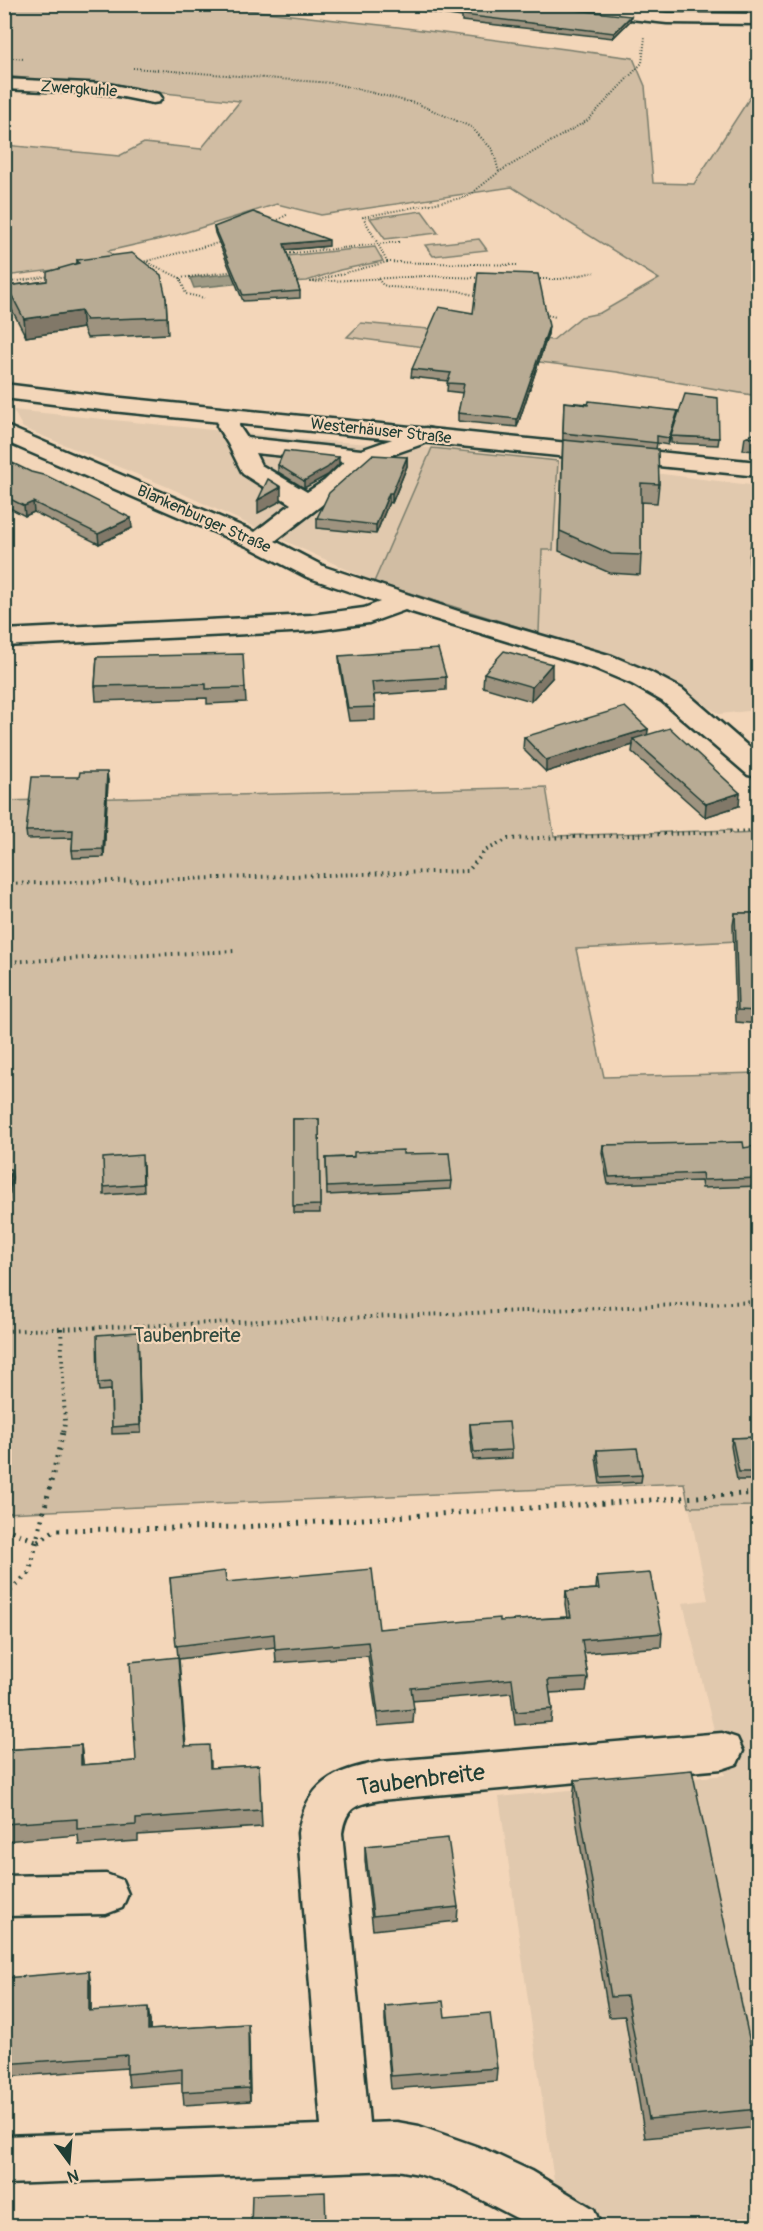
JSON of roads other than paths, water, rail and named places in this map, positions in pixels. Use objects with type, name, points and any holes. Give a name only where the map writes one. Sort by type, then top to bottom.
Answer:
[{"type":"street","points":[[539,4],[633,16],[759,19]]},
{"type":"street","name":"Zwergkuhle","points":[[4,84],[108,89],[153,98]]},
{"type":"street","name":"Westerhäuser Straße","points":[[4,391],[102,404],[759,469]]},
{"type":"street","points":[[229,416],[228,426],[240,444],[251,469],[307,503]]},
{"type":"street","name":"Blankenburger Straße","points":[[4,432],[258,542],[316,572],[603,662],[641,678],[672,695],[695,712],[759,769]]},
{"type":"street","points":[[258,542],[332,486],[363,457],[426,435]]},
{"type":"street","points":[[240,444],[363,457]]},
{"type":"street","points":[[4,638],[311,623],[369,615],[405,601]]},
{"type":"street","name":"Taubenbreite","points":[[347,2148],[320,1833],[324,1812],[330,1801],[349,1788],[380,1781],[722,1750]]},
{"type":"street","points":[[4,1896],[106,1894]]},
{"type":"street","points":[[4,2160],[397,2146],[422,2148],[505,2186],[577,2226]]}]
